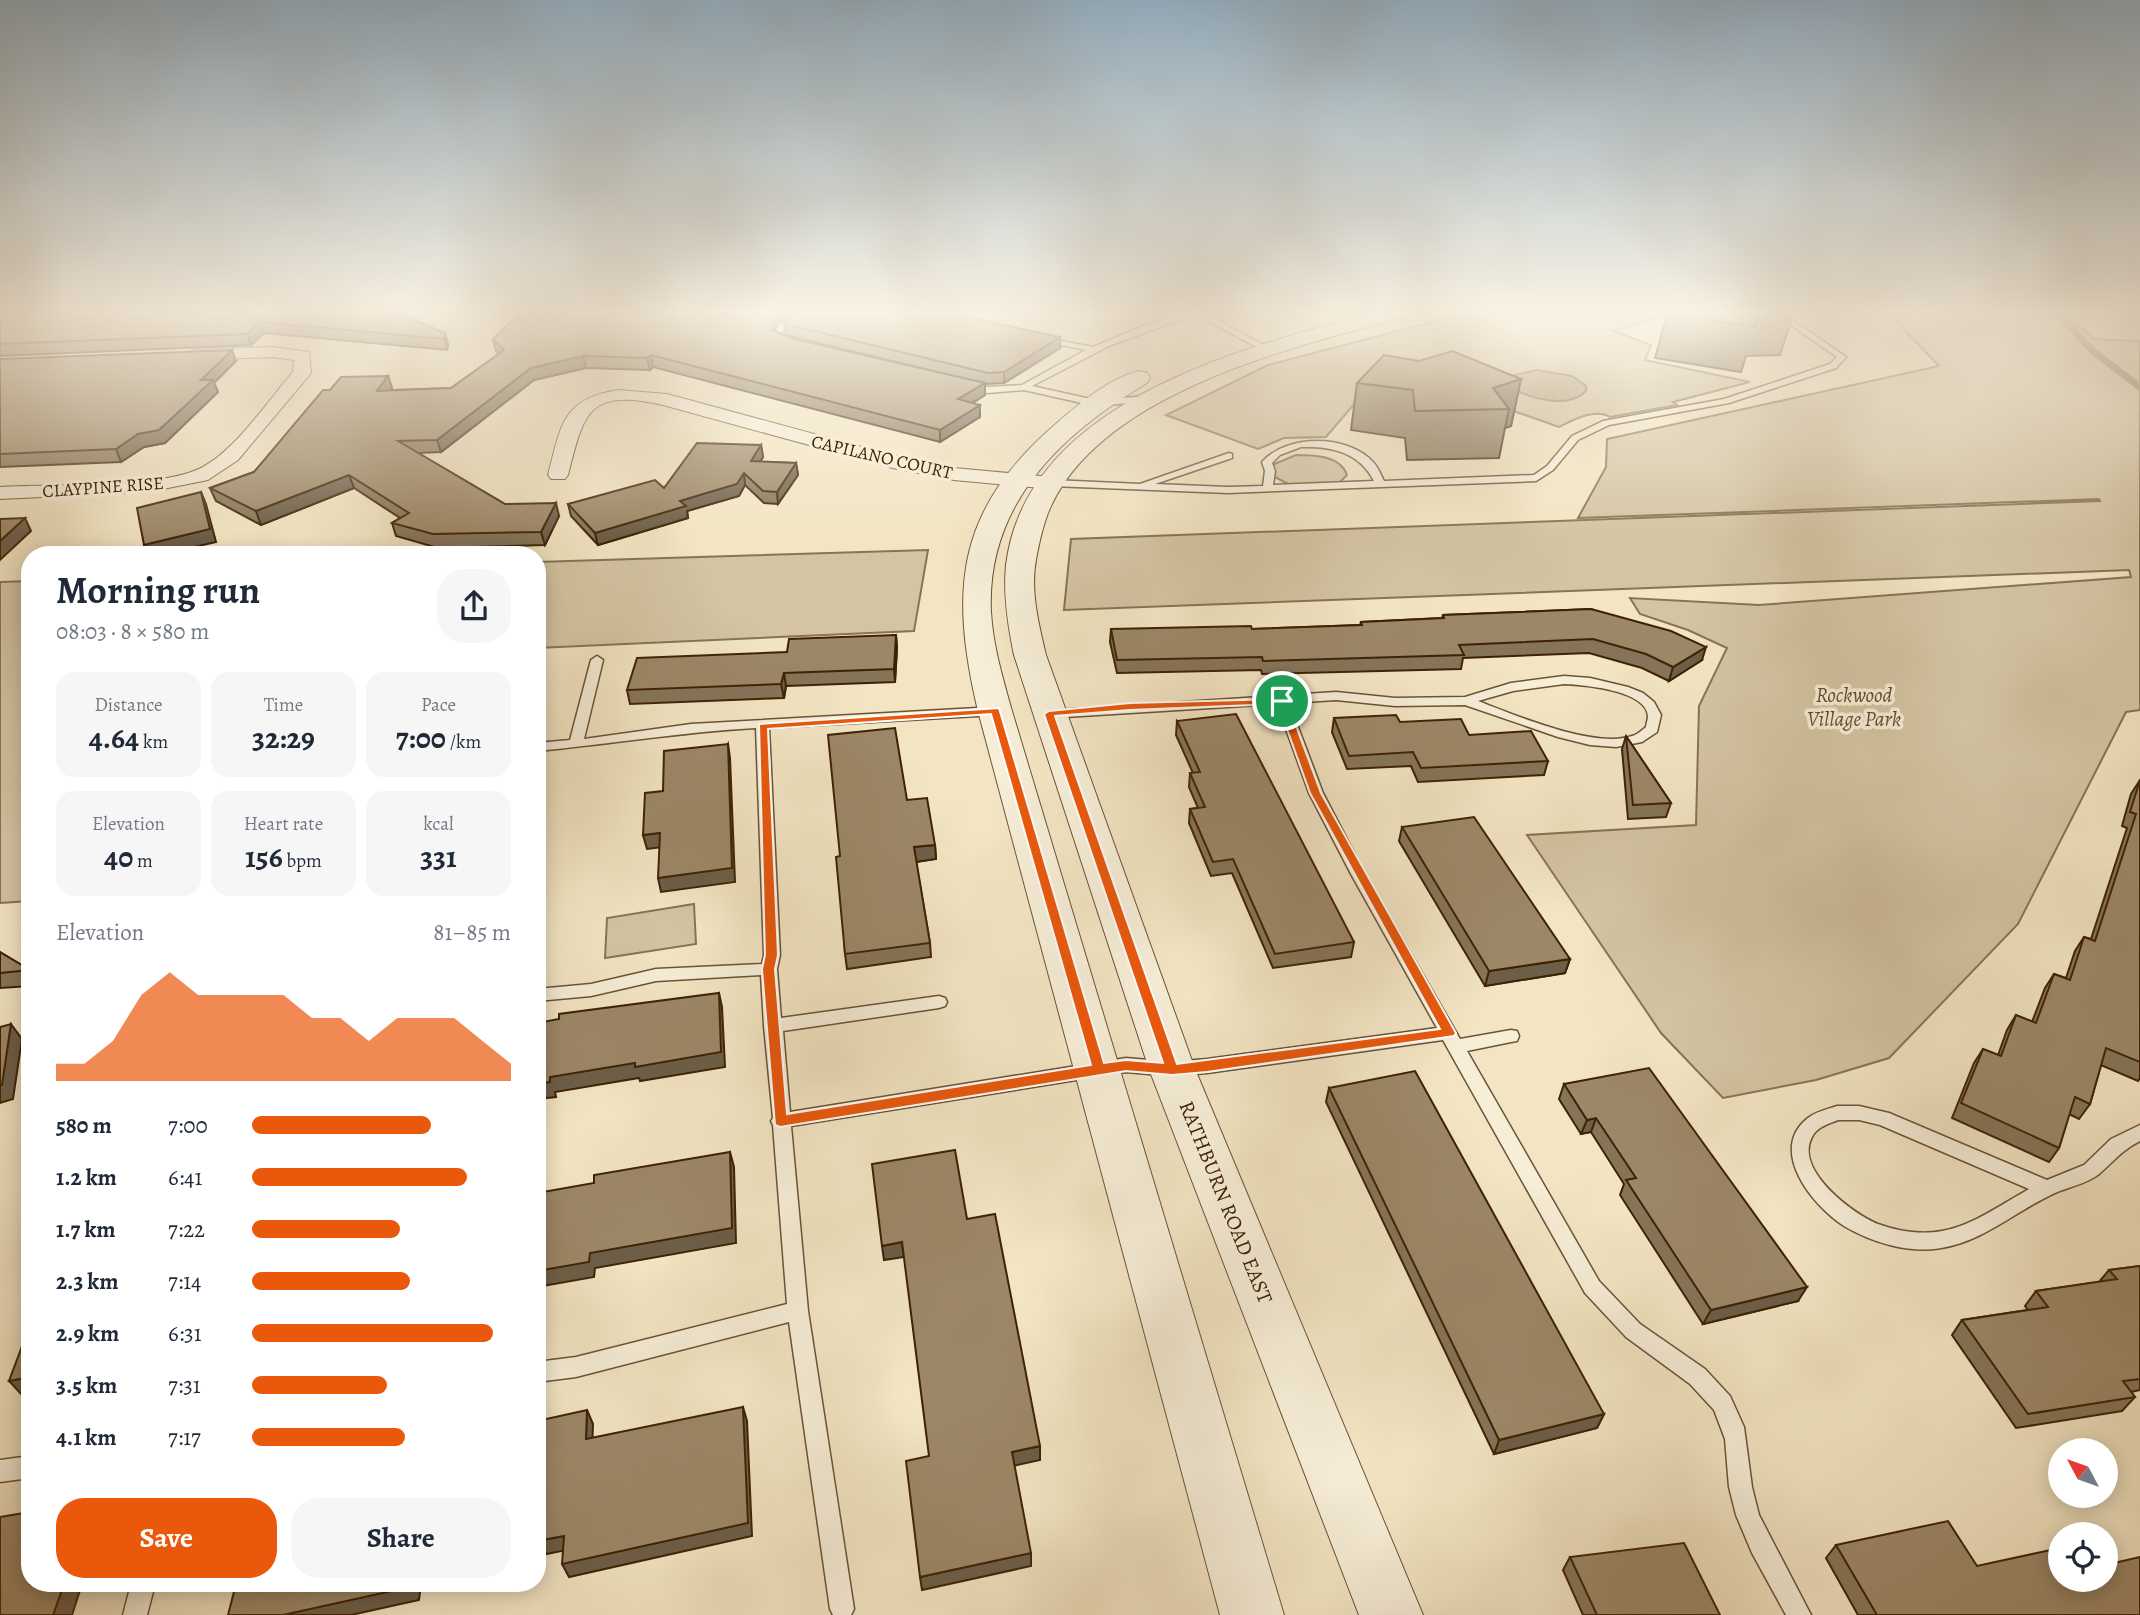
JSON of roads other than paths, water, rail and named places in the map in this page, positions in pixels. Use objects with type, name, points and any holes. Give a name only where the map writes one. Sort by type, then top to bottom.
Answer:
[{"type":"street","name":"CLAYPINE RISE","points":[[0,493],[148,486],[201,476],[231,456],[290,387]]},
{"type":"street","name":"RATHBURN ROAD EAST","points":[[1124,387],[1095,403],[1049,440],[1033,482],[1027,536],[1021,560],[1021,616],[1049,714],[1172,1069],[1391,1615]]},
{"type":"street","name":"RATHBURN ROAD EAST","points":[[1171,387],[1148,399],[1033,482],[984,541],[976,600],[978,634],[995,711],[1099,1069],[1252,1615]]},
{"type":"street","name":"CAPILANO COURT","points":[[558,475],[572,423],[578,414],[603,399],[636,395],[667,400],[893,462],[954,474],[1033,482]]},
{"type":"lane","points":[[977,387],[989,390],[1020,387]]},
{"type":"lane","points":[[1026,387],[1095,403],[1148,399]]},
{"type":"lane","points":[[1033,482],[1268,489],[1536,478],[1550,468],[1575,438],[1606,423],[1726,401],[1768,387]]},
{"type":"lane","points":[[1268,489],[1270,471],[1267,463],[1276,450],[1302,444],[1334,446],[1368,462],[1381,485]]},
{"type":"lane","points":[[1137,487],[1229,456]]},
{"type":"lane","points":[[576,744],[597,660]]},
{"type":"lane","points":[[1049,714],[1130,706],[1282,701],[1336,696],[1395,702],[1466,701],[1539,682],[1593,681],[1622,688],[1639,697],[1650,708],[1654,724],[1648,734],[1635,741],[1597,742],[1466,701]]},
{"type":"lane","points":[[1282,701],[1316,793],[1592,1287],[1630,1329],[1688,1368],[1720,1400],[1738,1437],[1741,1488],[1757,1539],[1799,1615]]},
{"type":"lane","points":[[546,746],[691,728],[995,711]]},
{"type":"lane","points":[[762,726],[772,955],[769,969],[780,1121],[798,1311],[842,1609]]},
{"type":"lane","points":[[546,994],[591,989],[656,975],[769,969]]},
{"type":"lane","points":[[772,1026],[939,1002]]},
{"type":"lane","points":[[780,1121],[1126,1065],[1172,1069],[1511,1036]]},
{"type":"lane","points":[[2047,1188],[1872,1115],[1837,1113],[1817,1119],[1803,1133],[1800,1142],[1806,1175],[1824,1199],[1850,1220],[1897,1238],[1941,1240],[1957,1236],[2047,1188],[2091,1170],[2117,1144],[2140,1132]]},
{"type":"lane","points":[[546,1371],[576,1367],[798,1311]]},
{"type":"lane","points":[[0,1471],[21,1468]]},
{"type":"lane","points":[[135,1615],[141,1592]]},
{"type":"park label","name":"Rockwood Village Park","points":[[1854,707]]}]
